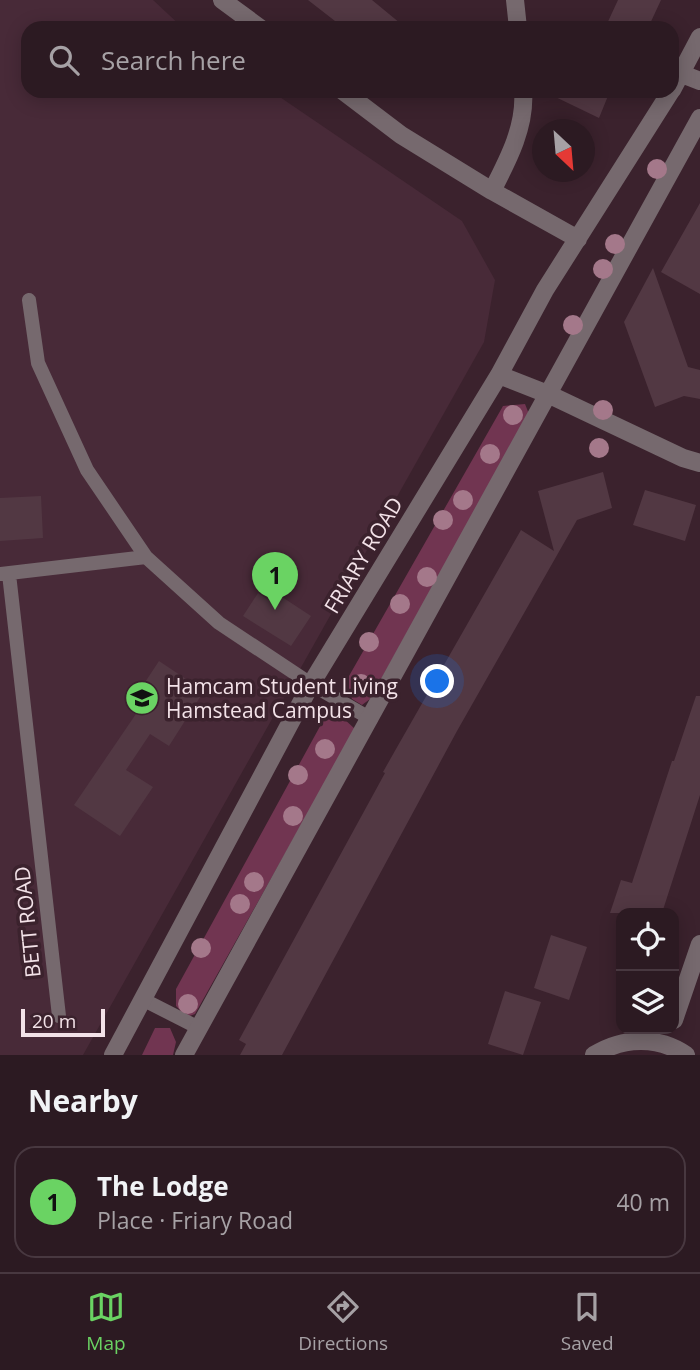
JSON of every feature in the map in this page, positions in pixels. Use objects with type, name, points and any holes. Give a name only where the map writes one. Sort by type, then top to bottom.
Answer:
[{"type":"street","points":[[222,0],[250,21]]},
{"type":"street","points":[[515,0],[516,21]]},
{"type":"street","name":"FRIARY ROAD","points":[[679,79],[700,37]]},
{"type":"street","points":[[682,74],[700,82]]},
{"type":"street","points":[[352,98],[401,135],[492,191],[578,239]]},
{"type":"street","points":[[492,191],[510,156],[524,107],[523,98]]},
{"type":"street","name":"FRIARY ROAD","points":[[113,1055],[311,684],[499,375],[545,290],[668,98]]},
{"type":"street","points":[[184,1055],[550,395],[700,118]]},
{"type":"street","points":[[499,375],[550,395],[683,458],[700,463]]},
{"type":"street","points":[[679,1005],[700,944]]},
{"type":"street","points":[[594,1055],[625,1041],[668,1036],[686,1055]]},
{"type":"lane","points":[[29,300],[38,363],[87,470],[146,557],[219,623],[311,684],[371,719]]},
{"type":"lane","points":[[5,574],[146,557]]},
{"type":"lane","name":"BETT ROAD","points":[[5,574],[59,1016]]},
{"type":"lane","points":[[142,999],[199,1028]]},
{"type":"shaded area","name":"Hamcam Student Living Hamstead Campus","points":[[0,0],[153,0],[176,21],[21,21],[21,98],[281,98],[462,221],[495,280],[484,342],[83,1055],[0,1055]]},
{"type":"shaded area","points":[[525,404],[529,414],[370,699],[362,705],[352,699],[349,676],[503,406]]},
{"type":"shaded area","points":[[343,718],[355,729],[195,1014],[187,1017],[176,1006],[176,989],[324,719]]},
{"type":"shaded area","points":[[155,1028],[170,1028],[176,1042],[173,1055],[142,1055]]},
{"type":"building","points":[[308,0],[372,0],[398,21],[335,21]]},
{"type":"building","points":[[618,0],[661,0],[651,21],[608,21]]},
{"type":"building","points":[[558,98],[607,98],[599,118]]},
{"type":"building","points":[[700,203],[700,294],[661,272]]},
{"type":"building","points":[[653,268],[688,367],[700,370],[700,399],[684,396],[655,407],[624,322]]},
{"type":"building","points":[[603,472],[612,508],[577,520],[457,731],[282,1055],[240,1055],[246,1044],[239,1040],[385,773],[383,772],[521,530],[554,551],[538,491]]},
{"type":"building","points":[[645,490],[696,505],[685,541],[633,525]]},
{"type":"building","points":[[41,496],[43,538],[0,541],[0,498]]},
{"type":"building","points":[[258,593],[270,601],[276,593],[311,616],[291,646],[243,616]]},
{"type":"building","points":[[159,661],[204,691],[169,746],[150,734],[126,770],[153,787],[120,836],[74,805],[140,708],[132,702]]},
{"type":"building","points":[[696,696],[700,696],[700,795],[664,908],[616,908],[616,913],[610,913],[621,880],[632,883]]},
{"type":"building","points":[[551,935],[587,947],[569,1000],[534,988]]},
{"type":"building","points":[[505,991],[541,1002],[523,1055],[488,1044]]},
{"type":"place","name":"The Lodge","points":[[275,610]]},
{"type":"place","name":"Hamcam Student Living Hamstead Campus","points":[[142,698]]}]
